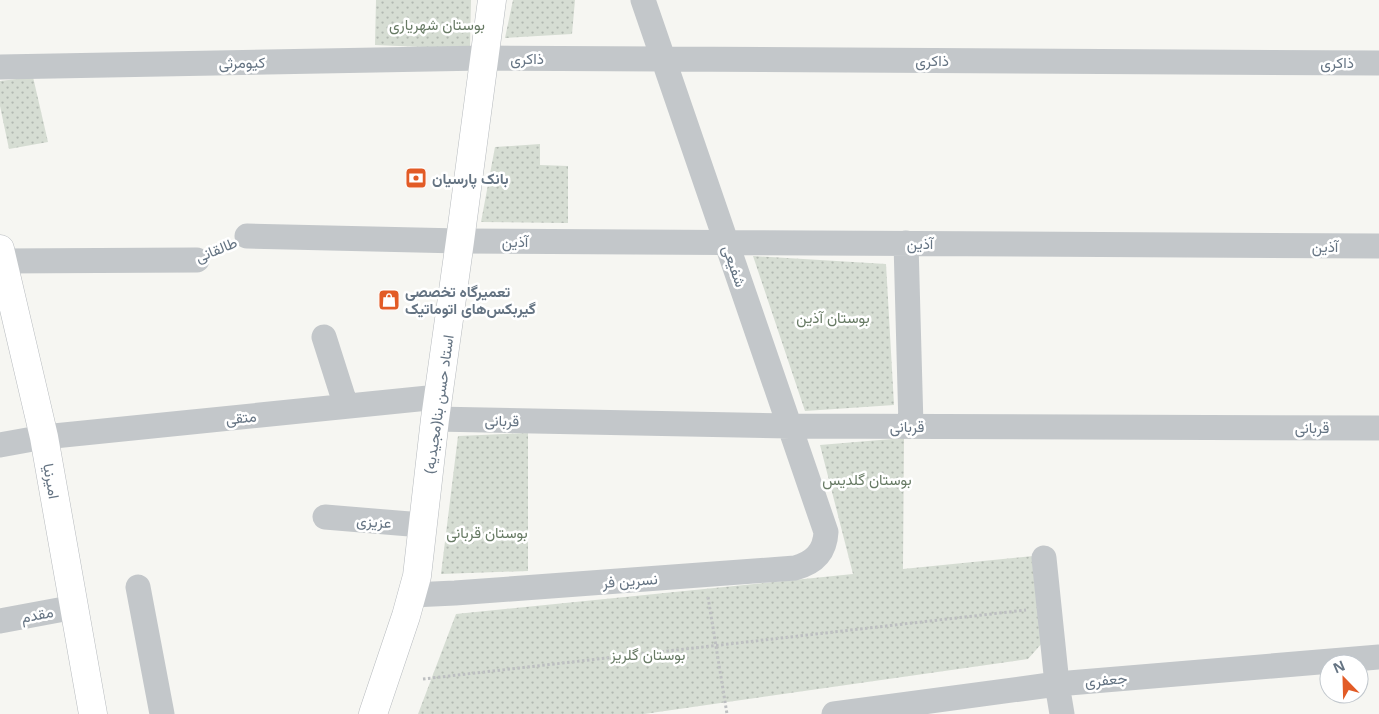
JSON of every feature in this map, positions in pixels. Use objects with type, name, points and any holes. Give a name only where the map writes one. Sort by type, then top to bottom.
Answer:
[{"type":"main road","name":"استاد حسن بنا(مجیدیه)","points":[[373,714],[417,576],[436,408],[492,0]]},
{"type":"main road","name":"امیرنیا","points":[[1,257],[44,437],[94,714]]},
{"type":"street","name":"شفیعی","points":[[644,0],[826,532]]},
{"type":"street","name":"ذاکری","points":[[484,58],[1379,62]]},
{"type":"street","name":"کیومرثی","points":[[0,67],[484,58]]},
{"type":"street","name":"طالقانی","points":[[247,236],[460,241]]},
{"type":"street","name":"آذین","points":[[460,241],[1379,246]]},
{"type":"street","points":[[906,243],[911,426]]},
{"type":"street","name":"طالقانی","points":[[1,257],[197,260]]},
{"type":"street","points":[[324,337],[346,406]]},
{"type":"street","name":"متقی","points":[[0,445],[44,437],[346,406],[436,408]]},
{"type":"street","name":"قربانی","points":[[436,408],[790,426],[1379,428]]},
{"type":"street","name":"عزیزی","points":[[325,517],[422,525]]},
{"type":"street","name":"نسرین فر","points":[[412,594],[455,593],[795,568],[803,566],[819,555],[826,542],[826,532]]},
{"type":"street","points":[[1044,558],[1057,684],[1062,714]]},
{"type":"street","points":[[138,587],[162,714]]},
{"type":"street","name":"مقدم","points":[[0,622],[75,606]]},
{"type":"street","name":"جعفری","points":[[834,714],[1057,684],[1379,657]]},
{"type":"path","name":"طالقانی","points":[[197,260],[247,236]]},
{"type":"path","points":[[704,574],[727,714]]},
{"type":"path","points":[[422,679],[1049,607]]},
{"type":"green space","name":"بوستان شهریاری","points":[[376,0],[471,0],[470,49],[375,45]]},
{"type":"green space","points":[[513,0],[575,0],[572,34],[505,38]]},
{"type":"green space","points":[[33,77],[48,142],[9,149],[0,106],[0,81]]},
{"type":"green space","points":[[540,144],[540,165],[568,166],[568,223],[481,222],[495,147]]},
{"type":"green space","name":"بوستان آذین","points":[[753,256],[886,264],[894,405],[805,411]]},
{"type":"green space","name":"بوستان قربانی","points":[[528,433],[528,571],[441,574],[458,436]]},
{"type":"green space","name":"بوستان گلریز","points":[[904,438],[903,569],[1033,556],[1043,642],[1028,659],[644,714],[418,714],[456,614],[853,574],[820,445]]},
{"type":"place","name":"بانک پارسیان","points":[[416,178]]},
{"type":"place","name":"تعمیرگاه تخصصی گیربکس‌های اتوماتیک","points":[[389,300]]},
{"type":"park label","name":"بوستان گلدیس","points":[[867,479]]}]
